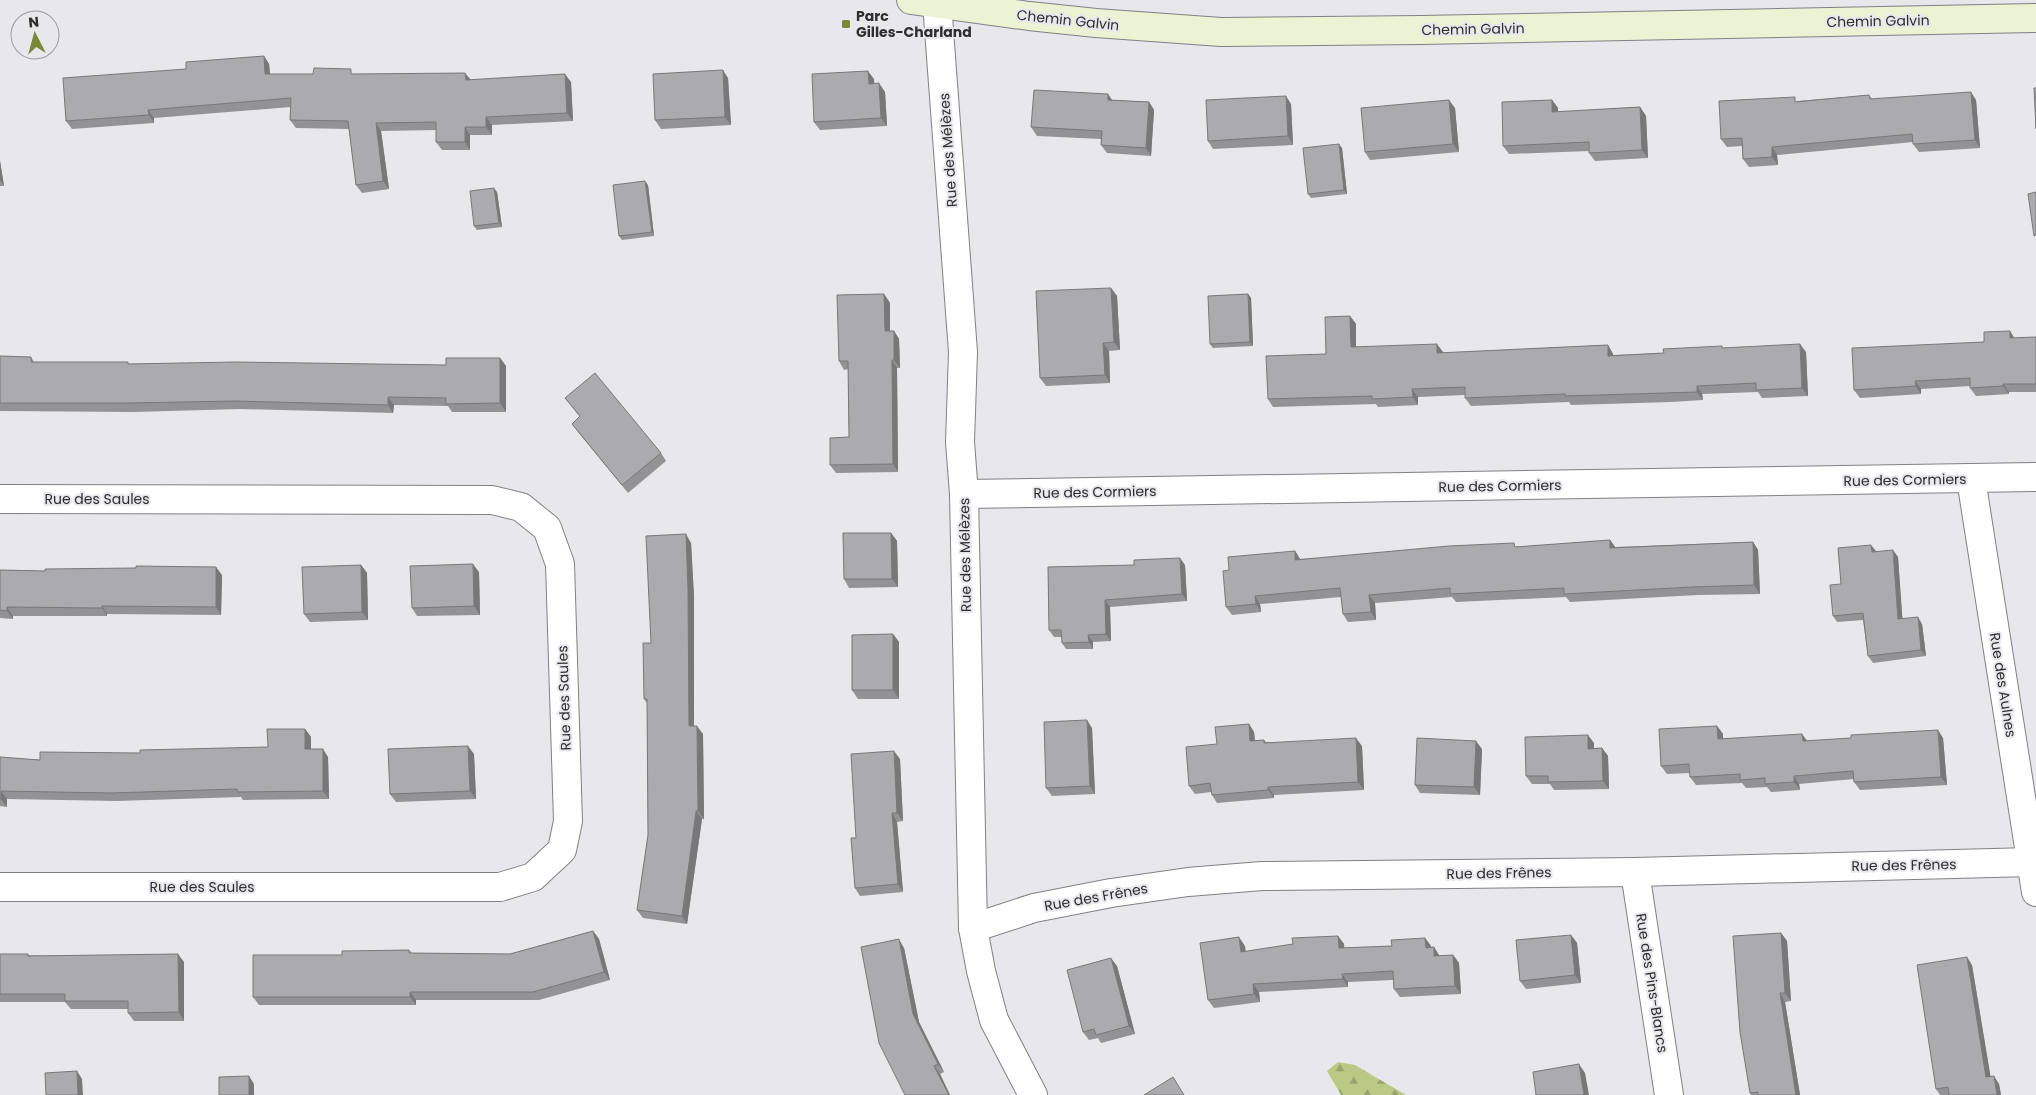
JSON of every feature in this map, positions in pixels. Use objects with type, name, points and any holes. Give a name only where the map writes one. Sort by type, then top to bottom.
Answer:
[{"type":"street","name":"Chemin Galvin","points":[[924,2],[1096,23],[1221,32],[2036,18]]},
{"type":"street","name":"Rue des Mélèzes","points":[[924,2],[963,352],[960,442],[964,494],[973,928],[981,971],[994,1020],[1033,1095]]},
{"type":"street","name":"Rue des Cormiers","points":[[964,494],[2036,477]]},
{"type":"street","name":"Rue des Aulnes","points":[[1970,479],[2036,892]]},
{"type":"street","name":"Rue des Saules","points":[[0,499],[492,500],[521,508],[547,528],[560,564],[568,821],[562,850],[534,877],[500,887],[0,887]]},
{"type":"street","name":"Rue des Frênes","points":[[973,928],[1034,908],[1110,893],[1197,881],[1262,876],[1635,872],[2032,862]]},
{"type":"street","name":"Rue des Pins-Blancs","points":[[1635,872],[1669,1095]]},
{"type":"green space","points":[[1338,1062],[1355,1065],[1406,1095],[1341,1095],[1327,1071]]},
{"type":"building","points":[[264,56],[265,74],[313,74],[314,68],[351,69],[351,74],[465,73],[466,80],[565,74],[567,113],[486,117],[486,127],[465,127],[465,142],[436,142],[436,122],[376,123],[383,181],[356,185],[348,121],[290,120],[291,98],[148,110],[149,115],[66,121],[63,78],[186,69],[186,62]]},
{"type":"building","points":[[723,70],[725,117],[655,120],[653,74]]},
{"type":"building","points":[[868,71],[869,84],[879,83],[881,118],[814,122],[812,74]]},
{"type":"building","points":[[2034,88],[2036,88],[2036,129]]},
{"type":"building","points":[[1034,90],[1108,94],[1108,100],[1149,102],[1146,148],[1101,145],[1102,131],[1031,127]]},
{"type":"building","points":[[1971,92],[1975,140],[1913,144],[1912,134],[1772,147],[1772,157],[1743,159],[1742,138],[1721,139],[1719,101],[1795,97],[1795,102],[1869,95],[1870,99]]},
{"type":"building","points":[[1286,96],[1288,136],[1208,141],[1206,100]]},
{"type":"building","points":[[1449,100],[1453,144],[1365,152],[1361,108]]},
{"type":"building","points":[[1552,100],[1552,112],[1640,107],[1642,150],[1589,153],[1589,142],[1503,146],[1502,102]]},
{"type":"building","points":[[1339,144],[1344,190],[1308,194],[1303,148]]},
{"type":"building","points":[[645,181],[652,232],[619,236],[613,185]]},
{"type":"building","points":[[494,188],[499,223],[474,226],[470,191]]},
{"type":"building","points":[[2036,192],[2036,235],[2034,236],[2028,194]]},
{"type":"building","points":[[1111,288],[1114,342],[1103,343],[1105,375],[1040,378],[1036,291]]},
{"type":"building","points":[[884,294],[885,331],[894,331],[894,360],[892,360],[893,464],[830,465],[830,438],[849,437],[848,361],[839,361],[837,295]]},
{"type":"building","points":[[1248,294],[1250,342],[1210,344],[1208,296]]},
{"type":"building","points":[[1350,316],[1351,347],[1437,344],[1437,353],[1608,345],[1608,356],[1664,353],[1663,349],[1800,344],[1802,388],[1756,390],[1756,383],[1697,386],[1697,392],[1465,398],[1465,387],[1412,389],[1413,397],[1372,399],[1372,396],[1268,399],[1266,356],[1326,354],[1325,317]]},
{"type":"building","points":[[2010,331],[2010,338],[2036,337],[2036,384],[2003,384],[2003,386],[1970,388],[1970,378],[1915,381],[1916,386],[1854,390],[1852,348],[1984,342],[1984,332]]},
{"type":"building","points":[[0,356],[31,357],[31,362],[128,362],[128,364],[235,362],[446,365],[446,358],[500,358],[500,403],[446,404],[446,398],[388,397],[388,405],[235,401],[0,403]]},
{"type":"building","points":[[595,373],[661,453],[622,485],[572,424],[580,416],[565,398]]},
{"type":"building","points":[[843,533],[891,533],[892,579],[844,579]]},
{"type":"building","points":[[686,534],[689,726],[697,726],[698,811],[696,811],[682,916],[637,910],[648,835],[647,699],[644,699],[643,643],[651,643],[646,536]]},
{"type":"building","points":[[1610,540],[1610,548],[1753,542],[1754,585],[1564,594],[1564,588],[1450,594],[1450,588],[1369,595],[1371,612],[1343,614],[1340,588],[1255,596],[1256,604],[1226,607],[1223,571],[1229,570],[1228,557],[1295,551],[1295,560],[1449,546],[1514,543],[1515,547]]},
{"type":"building","points":[[1871,545],[1872,552],[1893,550],[1898,619],[1918,617],[1921,650],[1868,656],[1863,613],[1833,616],[1830,585],[1841,584],[1838,548]]},
{"type":"building","points":[[1180,558],[1182,594],[1105,600],[1106,634],[1088,635],[1089,642],[1062,643],[1061,630],[1049,630],[1048,567],[1134,565],[1134,560]]},
{"type":"building","points":[[473,564],[474,606],[412,608],[410,566]]},
{"type":"building","points":[[361,565],[362,612],[304,614],[302,567]]},
{"type":"building","points":[[136,566],[216,567],[216,607],[7,607],[7,611],[0,610],[0,570],[45,571],[45,569],[136,568]]},
{"type":"building","points":[[893,634],[893,690],[852,690],[852,635]]},
{"type":"building","points":[[1087,720],[1090,786],[1046,788],[1044,722]]},
{"type":"building","points":[[1249,724],[1250,741],[1264,740],[1264,743],[1356,738],[1358,782],[1268,787],[1268,790],[1212,795],[1210,783],[1189,786],[1186,747],[1217,744],[1215,727]]},
{"type":"building","points":[[1717,726],[1718,739],[1802,734],[1803,741],[1851,738],[1851,735],[1938,730],[1941,777],[1854,782],[1853,771],[1794,776],[1794,782],[1765,784],[1765,778],[1740,780],[1740,774],[1690,777],[1689,764],[1661,766],[1659,729]]},
{"type":"building","points":[[267,729],[305,729],[305,749],[323,749],[323,791],[238,792],[237,789],[111,793],[1,791],[0,799],[0,757],[40,760],[40,752],[140,753],[140,750],[268,747]]},
{"type":"building","points":[[1588,735],[1588,749],[1602,748],[1603,781],[1548,782],[1548,776],[1526,776],[1525,737]]},
{"type":"building","points":[[1417,738],[1476,741],[1474,787],[1415,785]]},
{"type":"building","points":[[468,746],[470,791],[390,794],[388,749]]},
{"type":"building","points":[[894,751],[897,813],[892,813],[898,884],[855,888],[851,838],[856,838],[851,754]]},
{"type":"building","points":[[593,931],[604,972],[533,992],[410,992],[410,997],[253,997],[253,955],[342,955],[342,951],[409,950],[409,953],[510,954]]},
{"type":"building","points":[[1781,933],[1785,993],[1780,993],[1796,1095],[1758,1095],[1758,1092],[1750,1093],[1740,1032],[1733,936]]},
{"type":"building","points":[[1571,935],[1575,975],[1520,981],[1516,940]]},
{"type":"building","points":[[1338,936],[1339,948],[1392,946],[1391,940],[1425,938],[1426,948],[1434,947],[1434,956],[1453,955],[1455,986],[1394,989],[1393,971],[1342,974],[1343,979],[1253,984],[1254,994],[1208,1000],[1200,943],[1239,937],[1241,952],[1293,944],[1292,938]]},
{"type":"building","points":[[899,939],[913,1014],[938,1064],[934,1066],[949,1095],[905,1095],[879,1043],[861,947]]},
{"type":"building","points":[[0,954],[28,954],[28,956],[178,954],[179,1012],[128,1013],[128,1001],[65,1001],[65,994],[0,994]]},
{"type":"building","points":[[1967,957],[1986,1077],[1994,1076],[1997,1095],[1949,1095],[1948,1087],[1936,1089],[1917,965]]},
{"type":"building","points":[[1111,958],[1129,1026],[1096,1035],[1094,1029],[1083,1032],[1067,970]]},
{"type":"building","points":[[1579,1064],[1584,1095],[1536,1095],[1533,1072]]},
{"type":"building","points":[[77,1071],[78,1095],[46,1095],[45,1073]]},
{"type":"building","points":[[249,1076],[249,1095],[219,1095],[219,1077]]},
{"type":"building","points":[[1173,1077],[1184,1095],[1144,1095]]},
{"type":"place","name":"Parc Gilles-Charland","points":[[846,24]]}]
